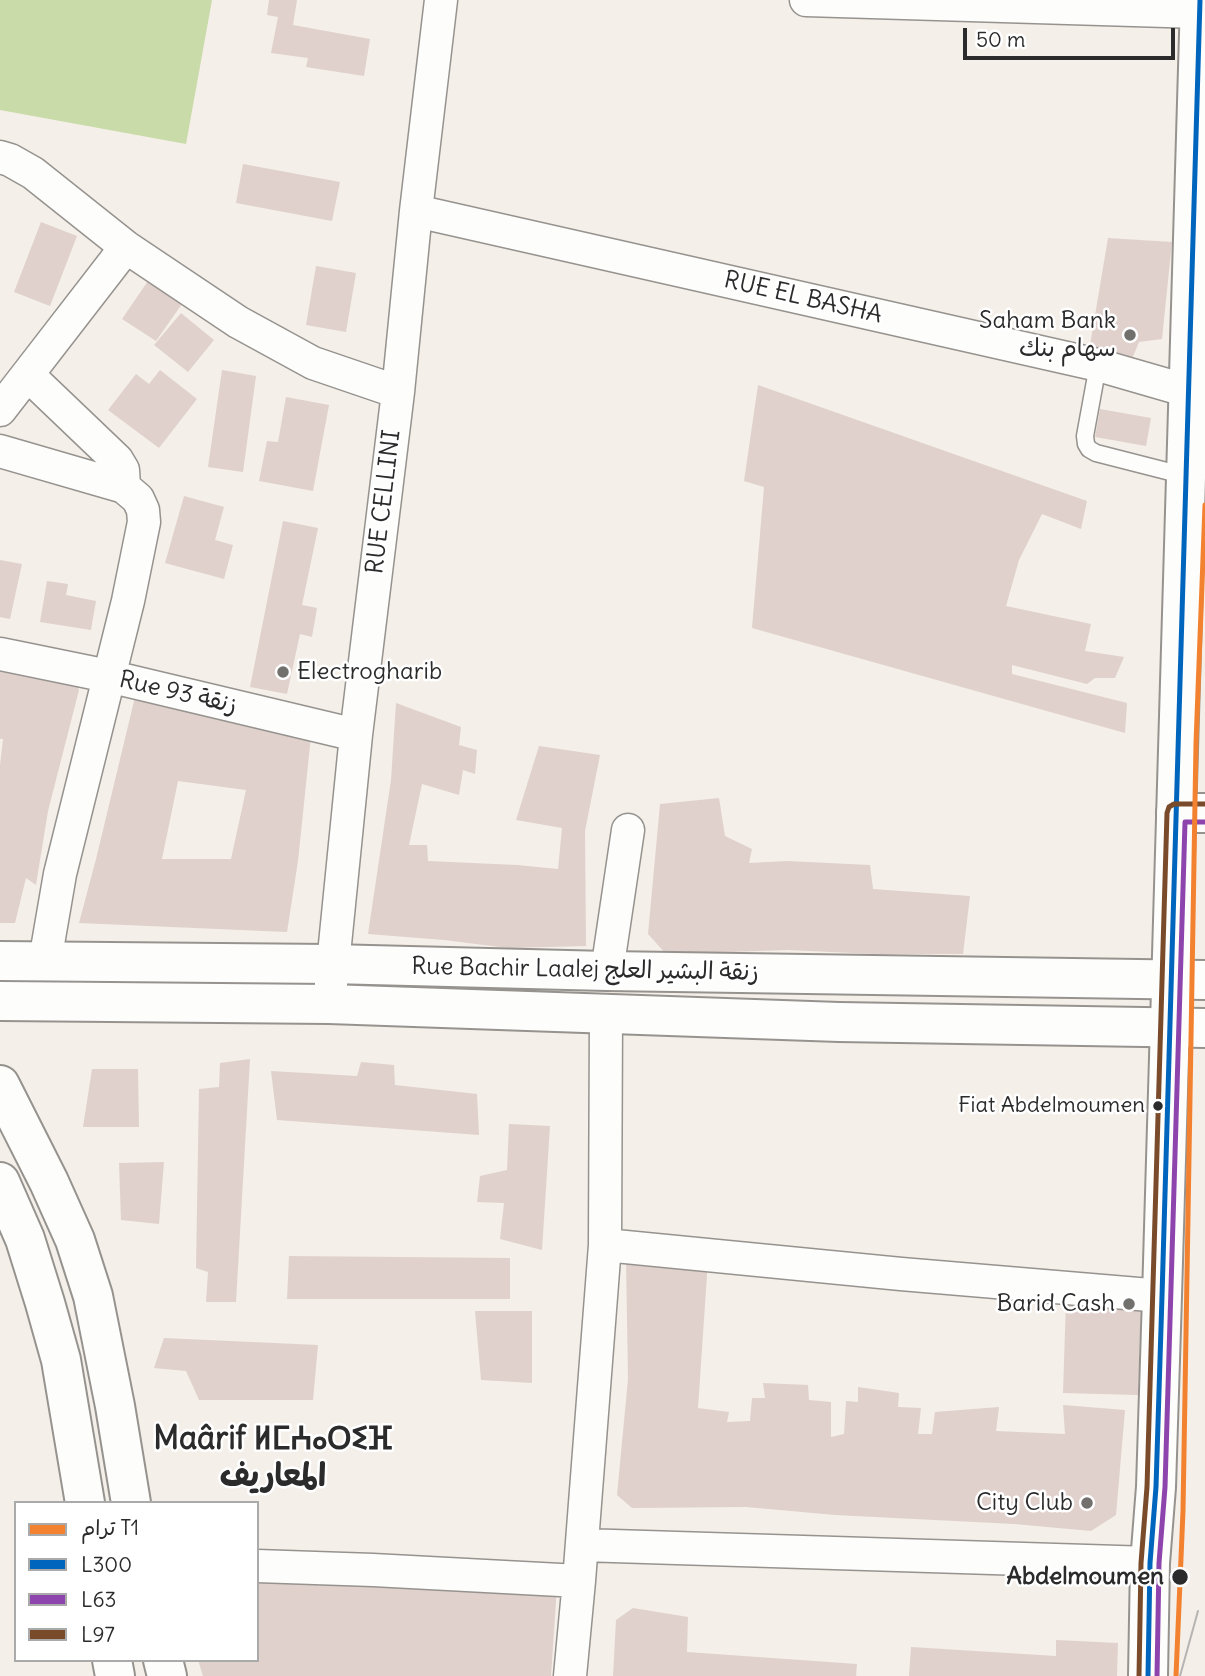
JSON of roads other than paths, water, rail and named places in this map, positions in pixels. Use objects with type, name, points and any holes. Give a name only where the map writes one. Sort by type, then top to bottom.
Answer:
[{"type":"main road","points":[[1148,1676],[1150,1563],[1156,1487],[1162,1296],[1188,1028],[1191,813],[1186,476],[1200,6]]},
{"type":"main road","name":"Rue Bachir Laalej زنقة البشير العلج","points":[[0,961],[1188,979]]},
{"type":"main road","name":"Rue Bachir Laalej زنقة البشير العلج","points":[[0,1001],[329,1003],[839,1022],[1188,1028]]},
{"type":"main road","points":[[0,1085],[70,1229],[93,1296],[131,1501]]},
{"type":"main road","points":[[0,1182],[25,1239],[58,1349],[85,1501]]},
{"type":"street","name":"RUE CELLINI","points":[[329,1003],[356,735],[398,392],[441,0]]},
{"type":"street","points":[[806,0],[1200,6]]},
{"type":"street","points":[[0,157],[33,173],[127,247],[238,322],[313,363],[398,392]]},
{"type":"street","name":"RUE EL BASHA","points":[[416,211],[1098,365],[1188,391]]},
{"type":"street","points":[[0,410],[127,247]]},
{"type":"street","points":[[28,374],[117,460],[122,470],[124,487]]},
{"type":"street","points":[[0,451],[124,487],[138,499],[143,510],[144,522],[128,601],[60,874],[45,961]]},
{"type":"street","name":"Rue 93 زنقة","points":[[0,654],[108,676],[356,735]]},
{"type":"street","points":[[607,971],[628,830]]},
{"type":"street","points":[[570,1676],[605,1245],[606,1014]]},
{"type":"street","points":[[605,1245],[901,1275],[1162,1296]]},
{"type":"street","points":[[582,1545],[1150,1563]]},
{"type":"street","points":[[259,1566],[579,1581]]},
{"type":"lane","points":[[1098,365],[1085,436],[1089,449],[1186,476]]},
{"type":"tram line","name":"T1","points":[[1176,1676],[1183,1511],[1196,743],[1205,505]]},
{"type":"tram line","points":[[1180,1676],[1198,1611]]},
{"type":"place","name":"Saham Bank سهام بنك","points":[[1130,335]]},
{"type":"place","name":"Electrogharib","points":[[283,672]]},
{"type":"place","name":"Fiat Abdelmoumen","points":[[1158,1106]]},
{"type":"place","name":"Barid Cash","points":[[1129,1304]]},
{"type":"place","name":"City Club","points":[[1087,1503]]},
{"type":"place","name":"Abdelmoumen","points":[[1180,1577]]},
{"type":"district","name":"Maârif ⵍⵎⵄⴰⵔⵉⴼ المعاريف","points":[[273,1458]]}]
